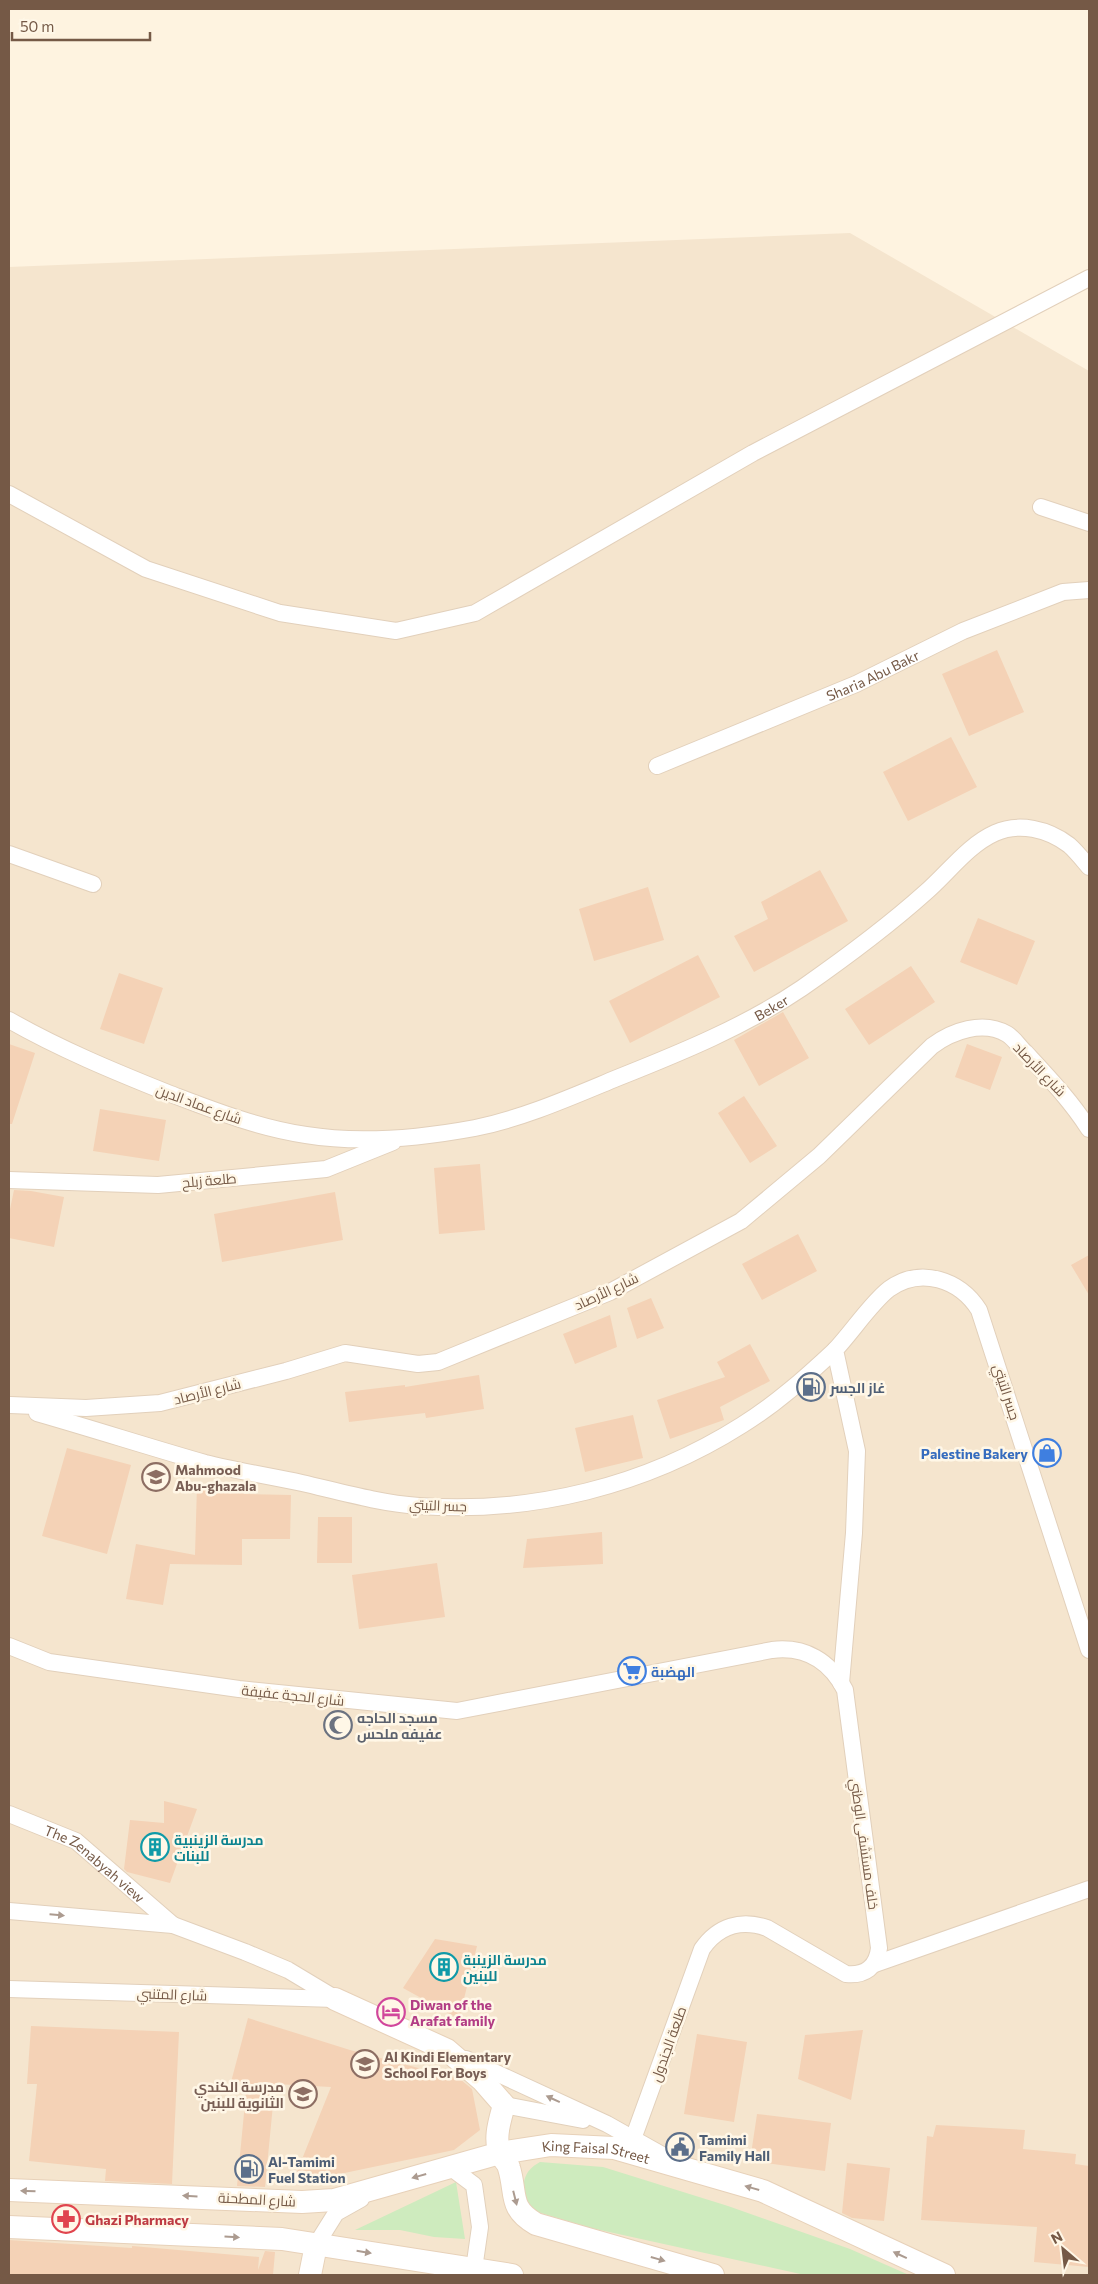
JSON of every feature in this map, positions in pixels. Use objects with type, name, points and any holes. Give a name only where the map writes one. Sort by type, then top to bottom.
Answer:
[{"type":"main road","points":[[335,1999],[447,2050],[483,2081],[504,2105],[497,2131],[500,2153],[509,2166],[514,2199],[518,2210],[531,2221],[713,2275]]},
{"type":"main road","name":"King Faisal Street","points":[[500,2153],[551,2145],[614,2148],[763,2191],[944,2275]]},
{"type":"main road","name":"شارع المطحنة","points":[[9,2190],[302,2202],[334,2200],[500,2153]]},
{"type":"main road","points":[[9,2227],[282,2239],[512,2275]]},
{"type":"main road","points":[[310,2275],[316,2245]]},
{"type":"street","points":[[9,494],[146,568],[280,613],[396,631],[475,613],[753,453],[1089,278]]},
{"type":"street","points":[[1041,507],[1089,523]]},
{"type":"street","name":"Sharia Abu Bakr","points":[[657,766],[847,688],[963,631],[1063,592],[1089,590]]},
{"type":"street","name":"Beker","points":[[403,1138],[476,1127],[541,1109],[667,1058],[738,1024],[798,990],[860,946],[925,893],[981,841],[998,832],[1023,827],[1047,832],[1069,845],[1089,867]]},
{"type":"street","points":[[9,854],[93,884]]},
{"type":"street","name":"شارع عماد الدين","points":[[9,1020],[89,1062],[223,1114],[259,1125],[309,1136],[348,1139],[403,1138]]},
{"type":"street","name":"شارع الأرصاد","points":[[10,1405],[86,1408],[160,1403],[286,1371],[345,1353],[418,1364],[438,1362],[610,1292],[741,1221],[819,1156],[932,1046],[942,1038],[966,1029],[992,1030],[1007,1034],[1069,1099],[1089,1129]]},
{"type":"street","name":"طلعة زبلح","points":[[9,1180],[158,1185],[326,1169],[403,1138]]},
{"type":"street","name":"جسر التيتي","points":[[10,1405],[207,1463],[351,1496],[418,1506],[486,1507],[520,1504],[587,1492],[628,1480],[683,1457],[743,1425],[798,1384],[836,1349],[890,1289],[910,1279],[928,1278],[945,1281],[956,1285],[973,1300],[984,1321],[1089,1650]]},
{"type":"street","points":[[836,1349],[857,1451],[854,1533],[841,1683]]},
{"type":"street","name":"شارع الحجة عفيفة","points":[[9,1646],[49,1662],[239,1689],[457,1711],[698,1664]]},
{"type":"street","name":"خلف مستشفى الوطني","points":[[698,1664],[772,1650],[793,1649],[816,1657],[834,1673],[841,1683],[845,1690],[879,1948],[875,1964]]},
{"type":"street","name":"The Zenabyah view","points":[[9,1814],[76,1841],[173,1925]]},
{"type":"street","points":[[875,1964],[1089,1889]]},
{"type":"street","points":[[9,1911],[173,1925],[245,1952],[288,1970],[335,1999],[607,2124],[690,2170]]},
{"type":"street","name":"طلعة الجندول","points":[[633,2138],[702,1949],[708,1940],[722,1929],[747,1924],[767,1928],[846,1974],[855,1975],[867,1971],[875,1964]]},
{"type":"street","name":"شارع المتنبي","points":[[9,1990],[335,1999]]},
{"type":"street","points":[[504,2105],[607,2124]]},
{"type":"street","points":[[450,2167],[474,2186],[480,2227],[474,2270]]},
{"type":"street","points":[[316,2245],[336,2212],[390,2184]]},
{"type":"shaded area","points":[[850,233],[1089,371],[1089,2275],[9,2275],[9,267]]},
{"type":"green space","points":[[540,2162],[603,2167],[728,2206],[850,2249],[909,2275],[805,2275],[591,2228],[534,2211],[522,2197],[524,2180],[528,2172]]},
{"type":"green space","points":[[456,2182],[465,2239],[434,2237],[400,2230],[355,2230]]},
{"type":"building","points":[[997,650],[1024,712],[969,736],[942,674]]},
{"type":"building","points":[[951,737],[977,787],[908,821],[883,772]]},
{"type":"building","points":[[820,870],[848,921],[754,972],[734,936],[768,919],[761,902]]},
{"type":"building","points":[[648,887],[664,940],[594,961],[579,909]]},
{"type":"building","points":[[978,918],[1035,941],[1017,985],[960,962]]},
{"type":"building","points":[[698,955],[720,997],[630,1043],[609,1001]]},
{"type":"building","points":[[911,966],[935,1002],[869,1045],[845,1009]]},
{"type":"building","points":[[119,973],[163,988],[144,1044],[100,1029]]},
{"type":"building","points":[[783,1012],[809,1058],[759,1086],[734,1040]]},
{"type":"building","points":[[9,1044],[35,1053],[12,1124],[9,1124]]},
{"type":"building","points":[[967,1044],[1002,1057],[990,1090],[955,1077]]},
{"type":"building","points":[[744,1096],[777,1146],[750,1163],[718,1113]]},
{"type":"building","points":[[100,1109],[166,1120],[159,1161],[93,1151]]},
{"type":"building","points":[[480,1164],[485,1230],[439,1234],[434,1168]]},
{"type":"building","points":[[14,1190],[64,1197],[54,1247],[9,1238],[9,1214]]},
{"type":"building","points":[[335,1192],[343,1240],[222,1262],[214,1214]]},
{"type":"building","points":[[798,1234],[817,1271],[762,1300],[742,1264]]},
{"type":"building","points":[[1089,1255],[1089,1295],[1071,1265]]},
{"type":"building","points":[[651,1298],[664,1328],[637,1339],[627,1308]]},
{"type":"building","points":[[610,1315],[617,1347],[575,1364],[563,1334]]},
{"type":"building","points":[[750,1344],[770,1381],[720,1407],[724,1420],[670,1439],[657,1400],[725,1377],[717,1362]]},
{"type":"building","points":[[479,1375],[484,1409],[426,1418],[425,1413],[349,1422],[345,1392],[405,1385],[405,1387]]},
{"type":"building","points":[[633,1415],[643,1458],[585,1472],[575,1428]]},
{"type":"building","points":[[67,1448],[131,1465],[107,1554],[42,1536]]},
{"type":"building","points":[[197,1485],[244,1485],[244,1494],[291,1495],[290,1539],[242,1539],[242,1565],[170,1564],[163,1605],[126,1599],[136,1544],[195,1555]]},
{"type":"building","points":[[318,1517],[352,1517],[352,1563],[317,1563]]},
{"type":"building","points":[[602,1532],[603,1564],[523,1568],[527,1539]]},
{"type":"building","points":[[437,1563],[445,1617],[359,1629],[352,1575]]},
{"type":"building","name":"مدرسة الزينبية للبنات","points":[[164,1801],[197,1809],[170,1883],[127,1872],[124,1869],[130,1820],[164,1823]]},
{"type":"building","name":"مدرسة الزينبة للبنين","points":[[435,1939],[477,1946],[459,2019],[403,1988]]},
{"type":"building","points":[[248,2018],[350,2050],[460,2079],[472,2089],[480,2130],[454,2150],[292,2184],[331,2087],[275,2084],[265,2187],[237,2186],[247,2082],[231,2082]]},
{"type":"building","points":[[31,2026],[179,2032],[172,2184],[105,2181],[106,2169],[29,2161],[37,2084],[27,2084]]},
{"type":"building","points":[[863,2030],[851,2100],[798,2079],[805,2035]]},
{"type":"building","points":[[697,2034],[747,2042],[734,2122],[684,2114]]},
{"type":"building","points":[[757,2114],[831,2123],[825,2171],[750,2161]]},
{"type":"building","points":[[936,2125],[1025,2130],[1023,2149],[1076,2154],[1075,2164],[1089,2166],[1089,2267],[1034,2262],[1037,2227],[921,2220],[927,2136],[933,2137]]},
{"type":"building","points":[[847,2163],[890,2168],[884,2221],[852,2218],[842,2213]]},
{"type":"building","points":[[9,2240],[132,2248],[132,2246],[259,2257],[258,2270],[265,2251],[275,2252],[273,2275],[9,2275]]},
{"type":"place","name":"غاز الجسر","points":[[811,1387]]},
{"type":"place","name":"Palestine Bakery","points":[[1047,1453]]},
{"type":"place","name":"Mahmood Abu-ghazala","points":[[156,1477]]},
{"type":"place","name":"الهضبة","points":[[632,1671]]},
{"type":"place","name":"مسجد الحاجه عفيفه ملحس","points":[[338,1725]]},
{"type":"place","name":"مدرسة الزينبية للبنات","points":[[155,1847]]},
{"type":"place","name":"مدرسة الزينبة للبنين","points":[[444,1967]]},
{"type":"place","name":"Diwan of the Arafat family","points":[[391,2012]]},
{"type":"place","name":"Al Kindi Elementary School For Boys","points":[[365,2064]]},
{"type":"place","name":"مدرسة الكندي الثانوية للبنين","points":[[303,2094]]},
{"type":"place","name":"Tamimi Family Hall","points":[[680,2147]]},
{"type":"place","name":"Al-Tamimi Fuel Station","points":[[249,2169]]},
{"type":"place","name":"Ghazi Pharmacy","points":[[66,2219]]}]
